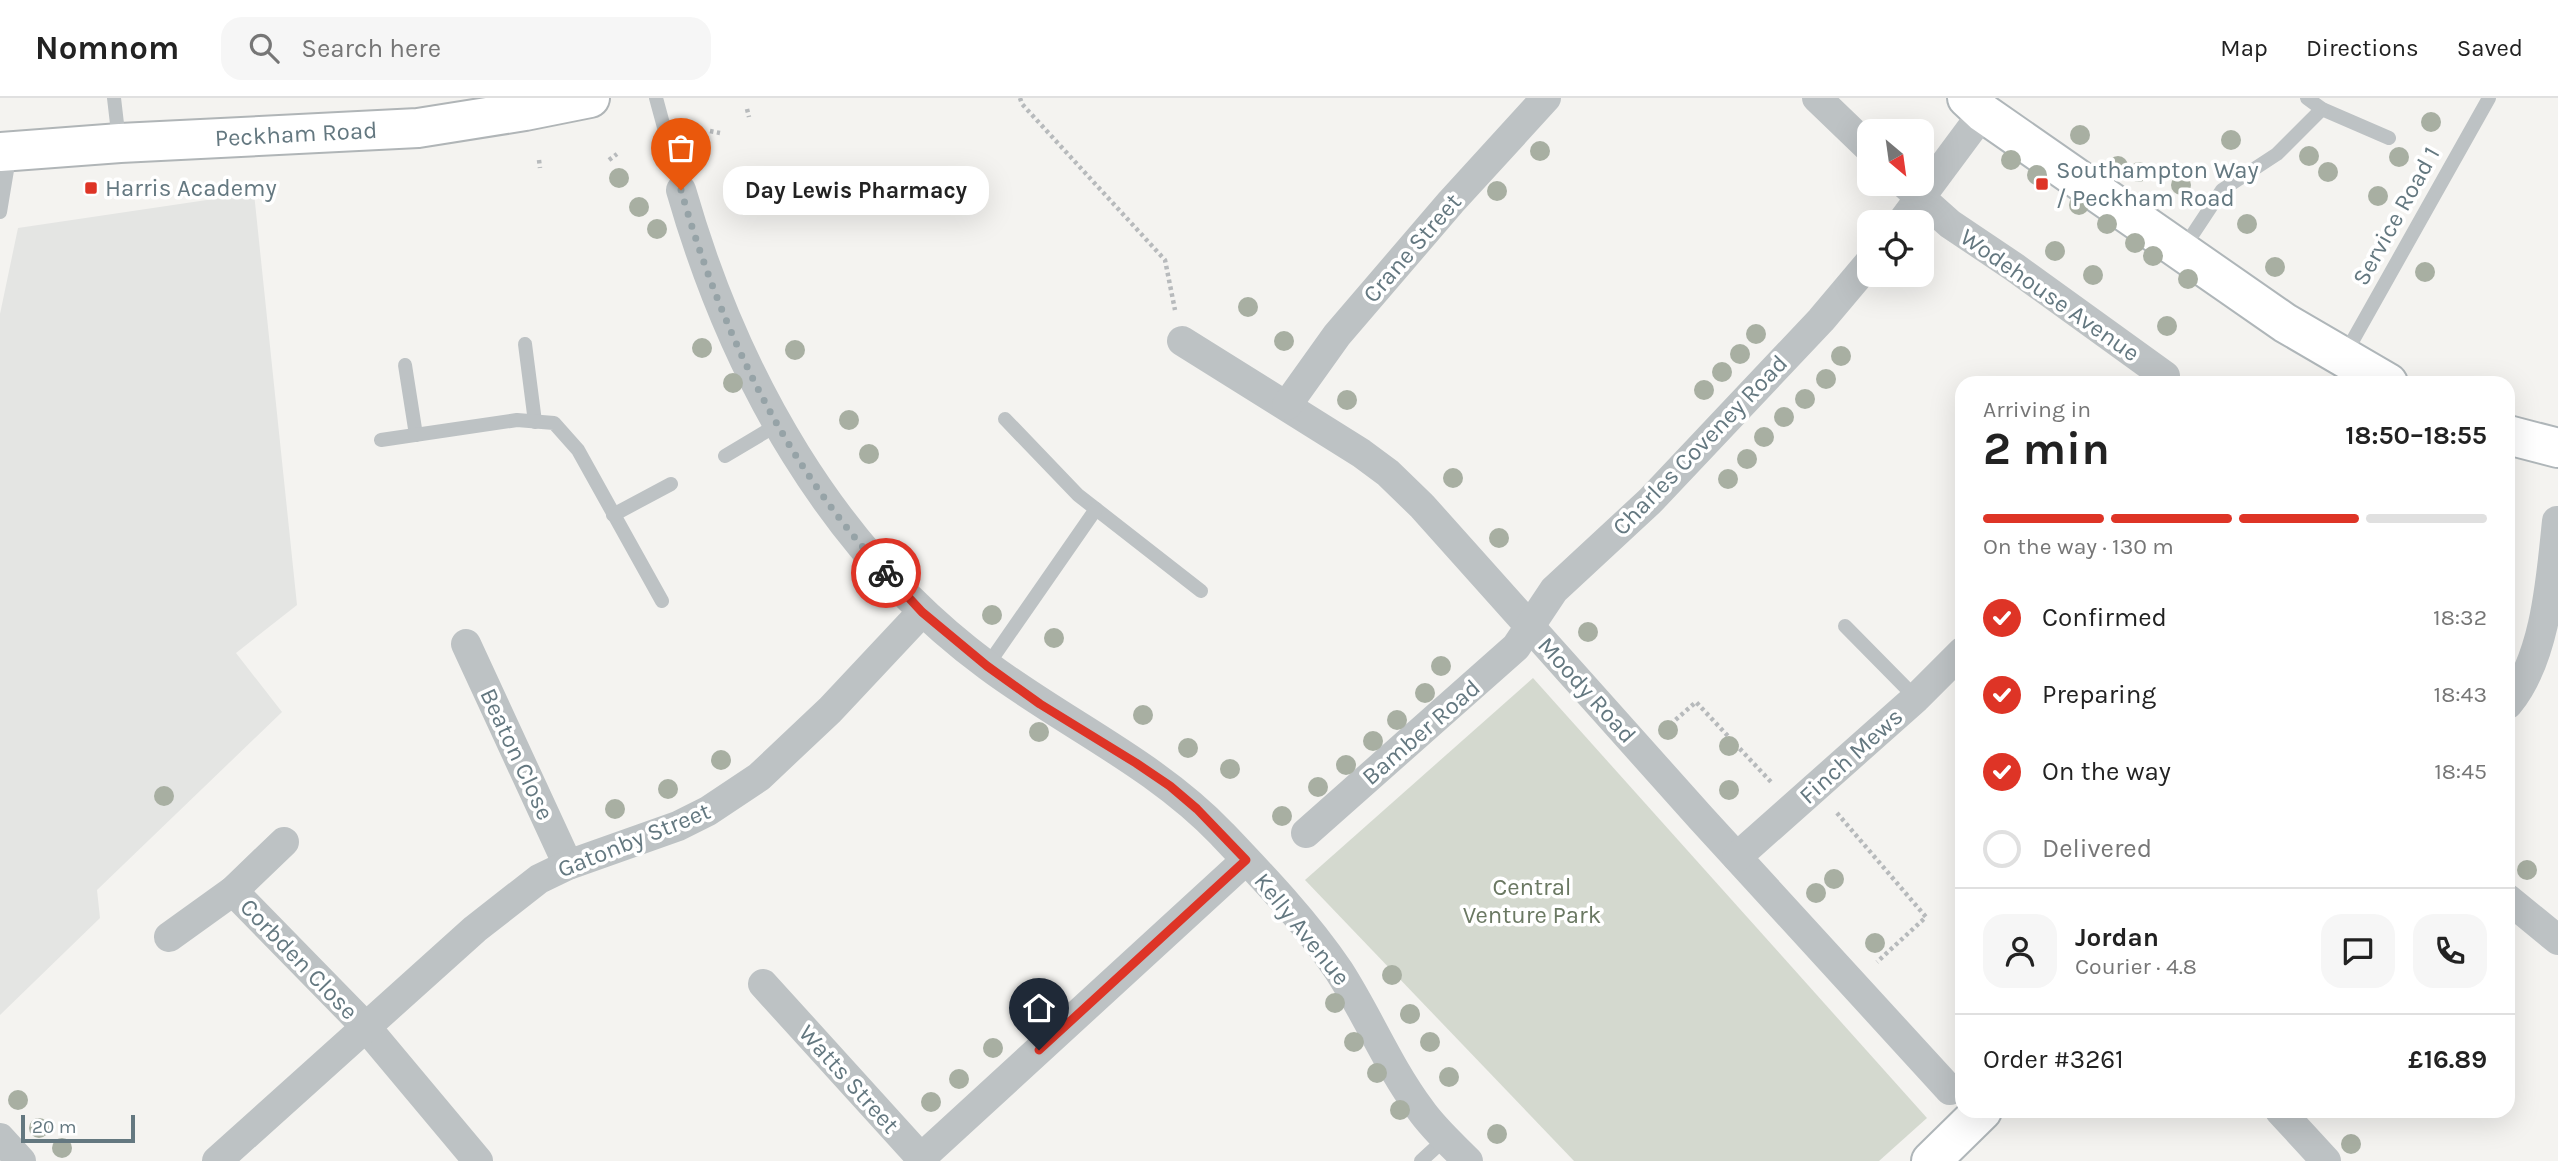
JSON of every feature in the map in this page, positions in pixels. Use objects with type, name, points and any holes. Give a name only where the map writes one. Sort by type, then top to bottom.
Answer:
[{"type":"main road","name":"Peckham Road","points":[[5,151],[418,128],[590,98]]},
{"type":"main road","points":[[1975,105],[2285,323],[2377,376]]},
{"type":"main road","points":[[2515,437],[2558,448]]},
{"type":"main road","points":[[1931,1161],[1975,1118]]},
{"type":"street","name":"Crane Street","points":[[1287,405],[1337,335],[1451,202],[1546,98]]},
{"type":"street","points":[[1817,98],[1857,136]]},
{"type":"street","points":[[1934,162],[1975,105]]},
{"type":"street","name":"Kelly Avenue","points":[[681,190],[713,292],[753,381],[777,425],[826,501],[858,543],[922,612],[987,666],[1040,704],[1170,786],[1197,809],[1312,935],[1363,1008],[1398,1077],[1421,1111],[1468,1161]]},
{"type":"street","name":"Wodehouse Avenue","points":[[1919,196],[1950,224],[2165,376]]},
{"type":"street","name":"Charles Coveney Road","points":[[1530,626],[1554,590],[1650,501],[1821,320],[1857,277]]},
{"type":"street","name":"Moody Road","points":[[1182,341],[1287,405],[1388,473],[1950,1090]]},
{"type":"street","points":[[2515,697],[2536,648],[2548,598],[2557,521]]},
{"type":"street","name":"Gatonby Street","points":[[216,1161],[475,929],[539,879],[568,864],[678,826],[735,795],[788,752],[922,612]]},
{"type":"street","name":"Bamber Road","points":[[1306,833],[1516,647],[1530,626]]},
{"type":"street","name":"Beaton Close","points":[[466,644],[568,864]]},
{"type":"street","name":"Finch Mews","points":[[1737,857],[1916,698],[1955,659]]},
{"type":"street","name":"Corbden Close","points":[[169,937],[233,891],[284,842]]},
{"type":"street","name":"Watts Street","points":[[763,985],[921,1158],[1246,860]]},
{"type":"street","name":"Corbden Close","points":[[233,891],[365,1026],[478,1161]]},
{"type":"street","points":[[2515,905],[2558,940]]},
{"type":"street","points":[[2286,1118],[2326,1161]]},
{"type":"street","points":[[0,1138],[21,1161]]},
{"type":"lane","points":[[114,98],[120,143]]},
{"type":"lane","name":"Kelly Avenue","points":[[656,98],[681,190]]},
{"type":"lane","points":[[2307,98],[2322,109],[2389,138]]},
{"type":"lane","name":"Service Road 1","points":[[2344,356],[2488,98]]},
{"type":"lane","points":[[2182,250],[2222,190],[2277,153],[2322,109]]},
{"type":"lane","points":[[0,212],[5,151]]},
{"type":"lane","points":[[525,344],[535,422]]},
{"type":"lane","points":[[405,365],[416,435]]},
{"type":"lane","points":[[1005,419],[1078,495],[1201,590]]},
{"type":"lane","points":[[382,440],[517,421],[554,423],[578,450],[662,601]]},
{"type":"lane","points":[[725,456],[777,425]]},
{"type":"lane","points":[[613,516],[671,484]]},
{"type":"lane","points":[[987,666],[1096,509]]},
{"type":"lane","points":[[1845,626],[1916,698]]},
{"type":"lane","points":[[1421,1161],[1446,1139]]},
{"type":"path","points":[[1020,98],[1165,260],[1182,341]]},
{"type":"path","points":[[747,109],[749,117]]},
{"type":"path","points":[[710,131],[720,133]]},
{"type":"path","points":[[609,160],[617,154]]},
{"type":"path","points":[[539,160],[540,167]]},
{"type":"shaded area","points":[[254,193],[297,605],[236,653],[282,712],[97,890],[100,918],[0,1015],[0,314],[18,228]]},
{"type":"green space","name":"Central Venture Park","points":[[1533,678],[1927,1118],[1879,1161],[1574,1161],[1305,880]]},
{"type":"way so far","points":[[681,190],[713,292],[753,381],[777,425],[826,501],[858,543],[886,573]]},
{"type":"place","name":"Southampton Way / Peckham Road","points":[[2042,184]]},
{"type":"place","name":"Harris Academy","points":[[91,188]]},
{"type":"place","name":"Day Lewis Pharmacy","points":[[681,190]]},
{"type":"route","points":[[886,573],[922,612],[987,666],[1040,704],[1170,786],[1197,809],[1246,860],[1039,1050]]}]
